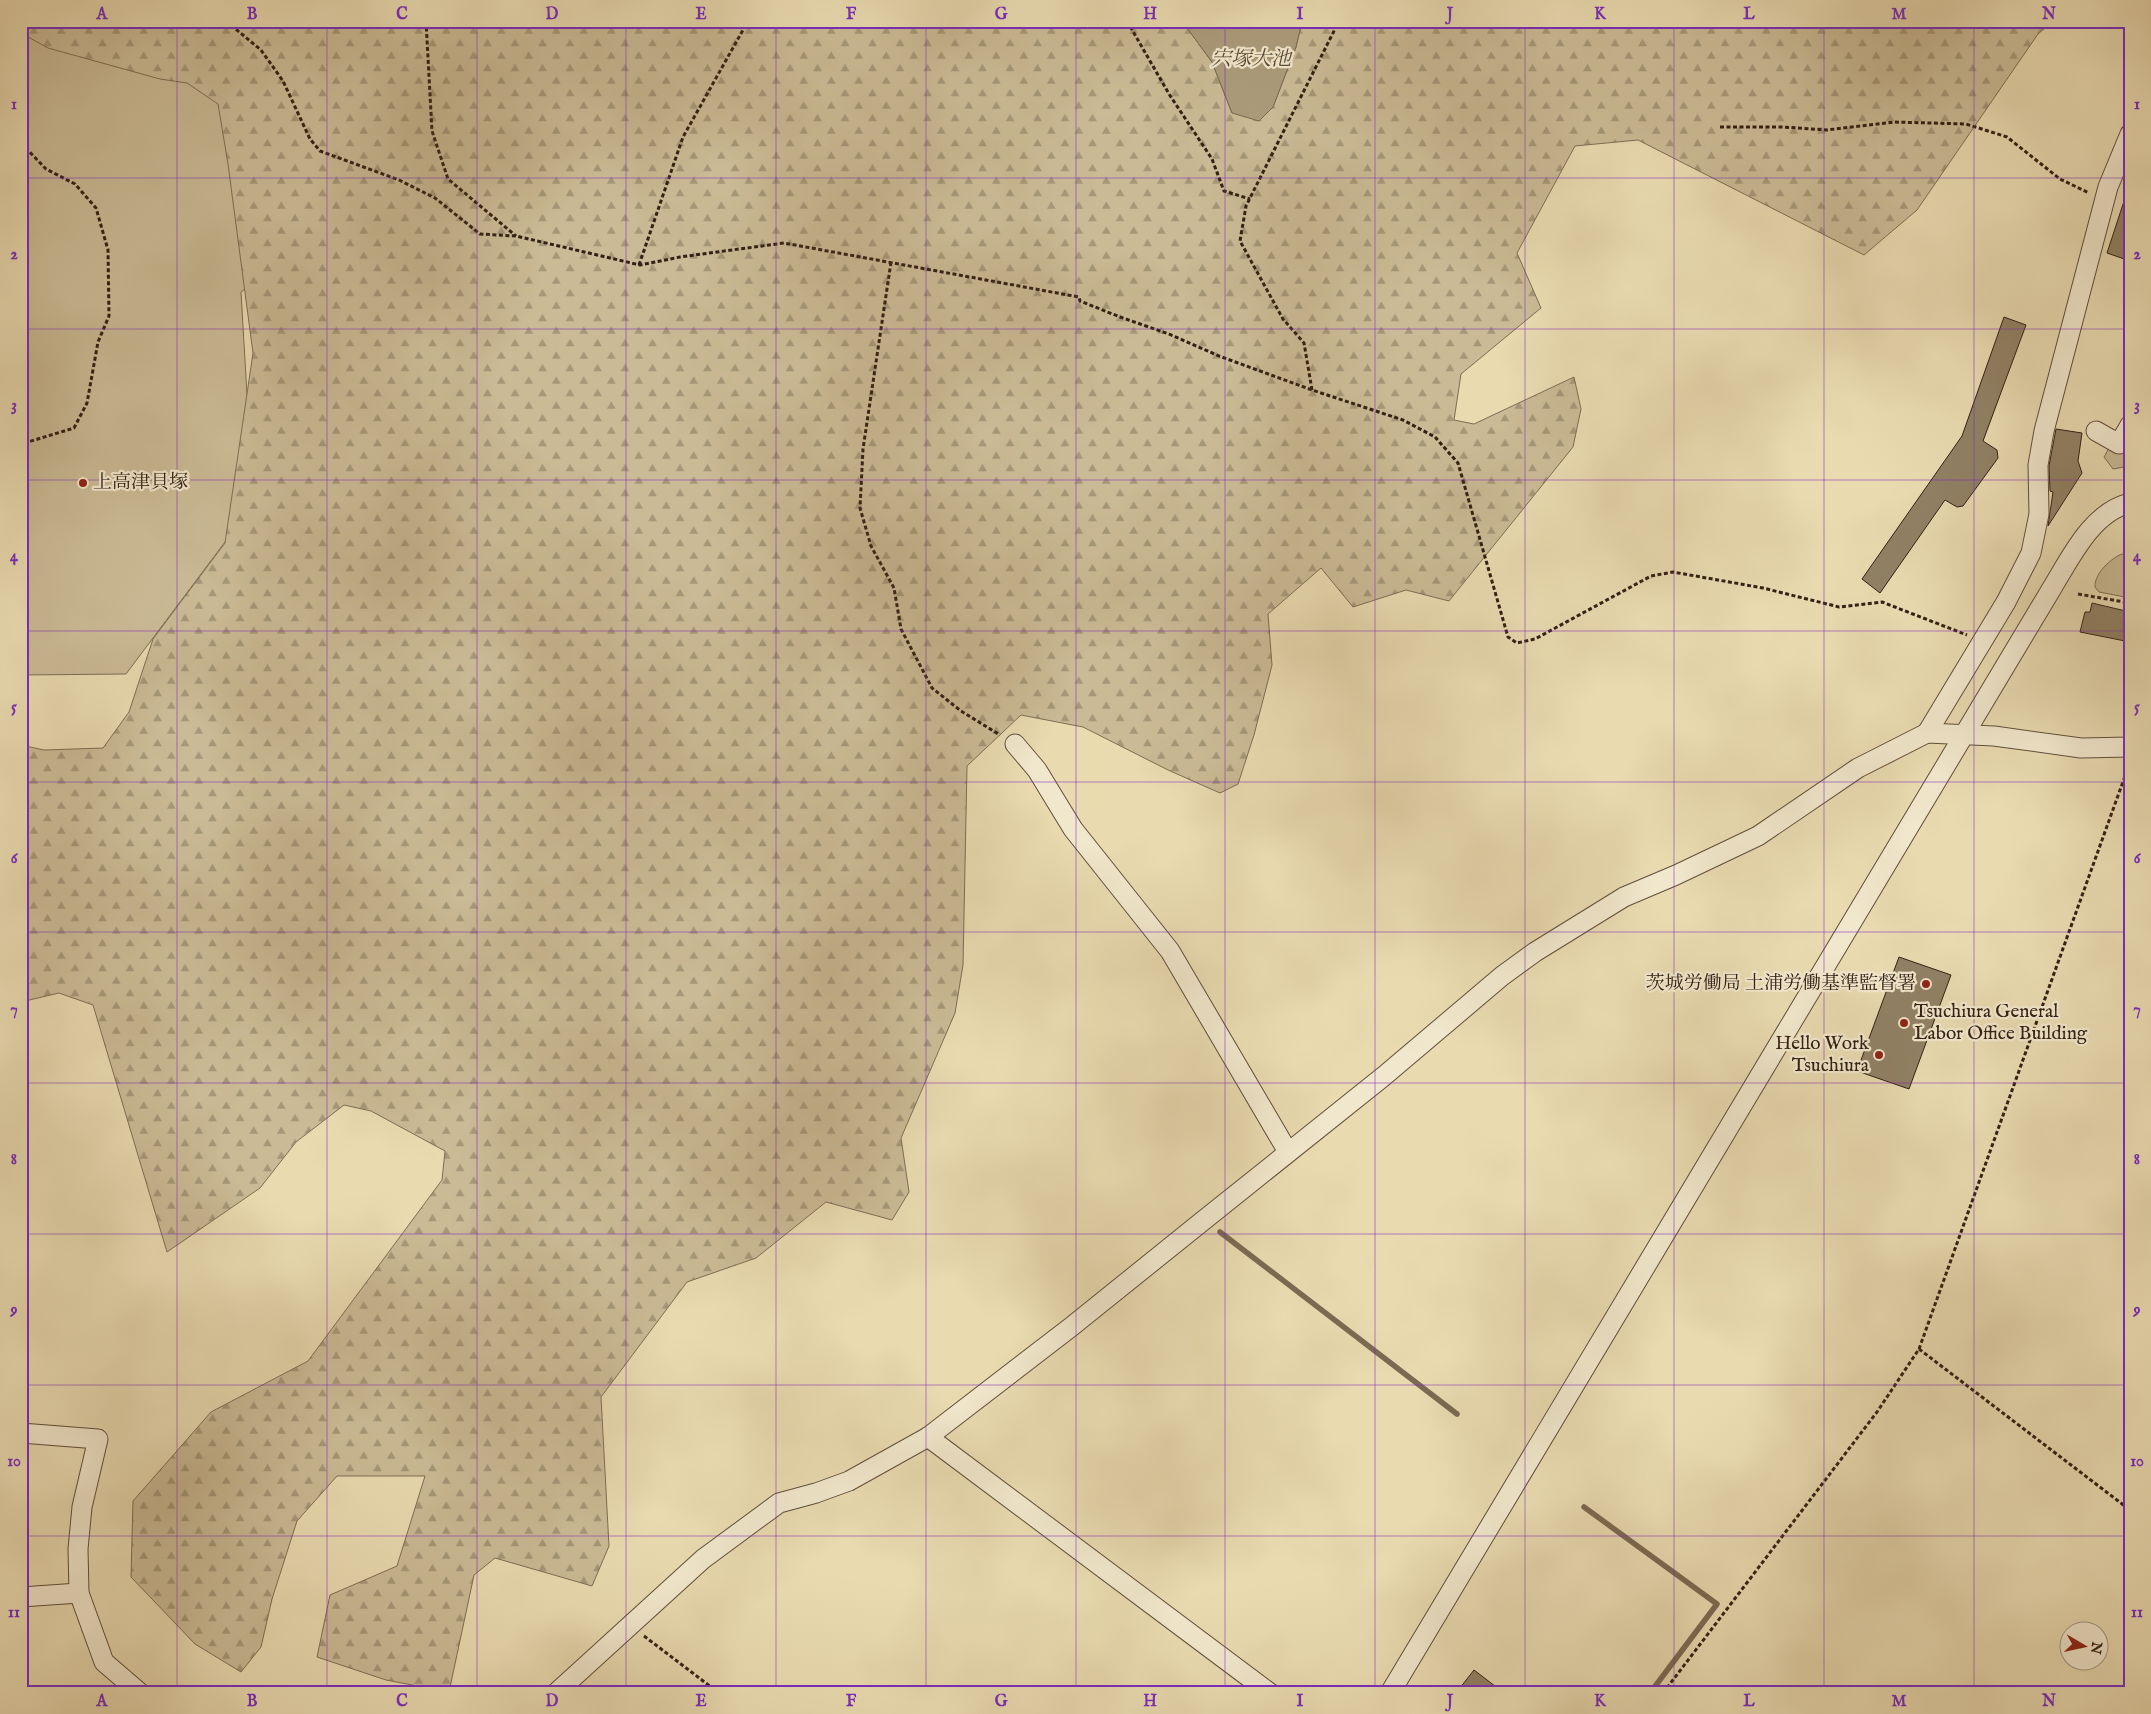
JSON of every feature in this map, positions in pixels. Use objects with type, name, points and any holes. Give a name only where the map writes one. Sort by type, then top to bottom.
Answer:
[{"type":"street","points":[[1928,733],[2006,602],[2031,553],[2039,514],[2038,465],[2040,449],[2108,187],[2130,134]]},
{"type":"street","points":[[2096,431],[2119,444],[2130,425]]},
{"type":"street","points":[[1390,1693],[2079,544],[2097,523],[2120,505],[2130,503]]},
{"type":"street","points":[[556,1693],[703,1559],[779,1503],[816,1493],[849,1481],[928,1437],[1071,1327],[1535,952],[1624,897],[1676,875],[1758,836],[1858,768],[1928,733],[1965,734],[2081,748],[2130,747]]},
{"type":"street","points":[[1016,744],[1037,770],[1073,829],[1170,951],[1288,1152]]},
{"type":"street","points":[[21,1433],[98,1439],[82,1507],[78,1549],[79,1593],[104,1662],[140,1693]]},
{"type":"street","points":[[928,1437],[1270,1693]]},
{"type":"street","points":[[21,1597],[79,1593]]},
{"type":"path","points":[[226,21],[260,50],[283,81],[310,139],[320,151],[399,180],[435,198],[480,234],[516,236],[640,265],[680,257],[784,243],[1079,297],[1080,301],[1120,318],[1169,334],[1219,356],[1312,390],[1403,420],[1435,436],[1458,463],[1508,637],[1517,643],[1535,639],[1651,576],[1673,572],[1763,588],[1839,607],[1882,602],[1966,634],[1980,646]]},
{"type":"path","points":[[426,21],[432,131],[448,179],[516,236]]},
{"type":"path","points":[[640,265],[683,137],[748,21]]},
{"type":"path","points":[[1127,21],[1169,94],[1212,159],[1224,191],[1250,199]]},
{"type":"path","points":[[1312,390],[1304,343],[1283,319],[1240,241],[1246,206],[1336,27],[1336,21]]},
{"type":"path","points":[[1720,127],[1783,127],[1827,130],[1894,122],[1966,124],[2007,137],[2060,179],[2105,202]]},
{"type":"path","points":[[21,143],[46,169],[75,184],[96,208],[108,250],[109,316],[98,342],[87,403],[74,428],[28,442],[21,447]]},
{"type":"path","points":[[891,262],[863,449],[860,508],[871,546],[894,588],[901,629],[932,688],[961,711],[1016,744]]},
{"type":"path","points":[[2078,594],[2130,603]]},
{"type":"path","points":[[1663,1693],[1877,1412],[1919,1349],[2130,764]]},
{"type":"path","points":[[1919,1349],[2130,1510]]},
{"type":"path","points":[[630,1624],[719,1693]]},
{"type":"green space","points":[[21,21],[226,21],[307,244],[241,292],[250,446],[237,526],[126,674],[21,675]]},
{"type":"green space","points":[[21,21],[1182,21],[1212,62],[1232,113],[1273,107],[1296,47],[1302,21],[2053,21],[2038,34],[1917,210],[1864,255],[1638,140],[1575,146],[1517,253],[1541,308],[1461,374],[1454,420],[1474,424],[1574,377],[1581,409],[1573,447],[1449,601],[1406,590],[1353,607],[1321,568],[1268,614],[1272,665],[1254,735],[1238,784],[1220,793],[1168,770],[1083,727],[1021,715],[967,766],[963,965],[955,1013],[901,1138],[909,1192],[892,1220],[826,1202],[756,1258],[687,1282],[601,1397],[609,1546],[592,1586],[495,1558],[474,1575],[449,1692],[386,1680],[317,1657],[330,1595],[397,1566],[425,1476],[337,1476],[297,1521],[272,1599],[261,1647],[241,1672],[195,1644],[131,1577],[133,1501],[211,1412],[308,1361],[442,1180],[445,1151],[371,1111],[344,1105],[296,1142],[260,1188],[167,1252],[93,1005],[59,993],[21,1002],[21,745],[44,750],[103,748],[129,712],[153,639],[225,543],[253,353],[228,164],[218,104],[187,83],[160,79],[48,48],[21,33]]},
{"type":"green space","points":[[2130,435],[2130,466],[2113,469],[2104,457],[2109,448]]},
{"type":"green space","points":[[2122,554],[2130,555],[2130,598],[2099,592],[2095,587],[2097,577],[2104,567]]},
{"type":"water","name":"宍塚大池","points":[[1182,21],[1302,21],[1296,47],[1273,107],[1259,121],[1232,113],[1212,62]]},
{"type":"building","points":[[2127,192],[2130,192],[2130,261],[2107,253]]},
{"type":"building","points":[[2004,317],[2026,325],[1983,441],[1997,450],[1998,458],[1963,506],[1957,507],[1945,500],[1880,593],[1862,579],[1962,436]]},
{"type":"building","points":[[2056,429],[2082,433],[2078,461],[2082,473],[2048,526],[2053,492],[2050,491],[2049,466]]},
{"type":"building","points":[[2092,603],[2130,612],[2130,642],[2080,632],[2085,612],[2090,612]]},
{"type":"building","name":"Tsuchiura General Labor Office Building","points":[[1899,957],[1951,975],[1909,1089],[1857,1071]]},
{"type":"building","points":[[1474,1670],[1504,1693],[1456,1693]]},
{"type":"waterway","points":[[1220,1232],[1457,1414]]},
{"type":"waterway","points":[[1584,1507],[1717,1604],[1650,1693]]},
{"type":"place","name":"上高津貝塚","points":[[83,483]]},
{"type":"place","name":"茨城労働局 土浦労働基準監督署","points":[[1926,984]]},
{"type":"place","name":"Tsuchiura General Labor Office Building","points":[[1904,1023]]},
{"type":"place","name":"Hello Work Tsuchiura","points":[[1879,1055]]}]
